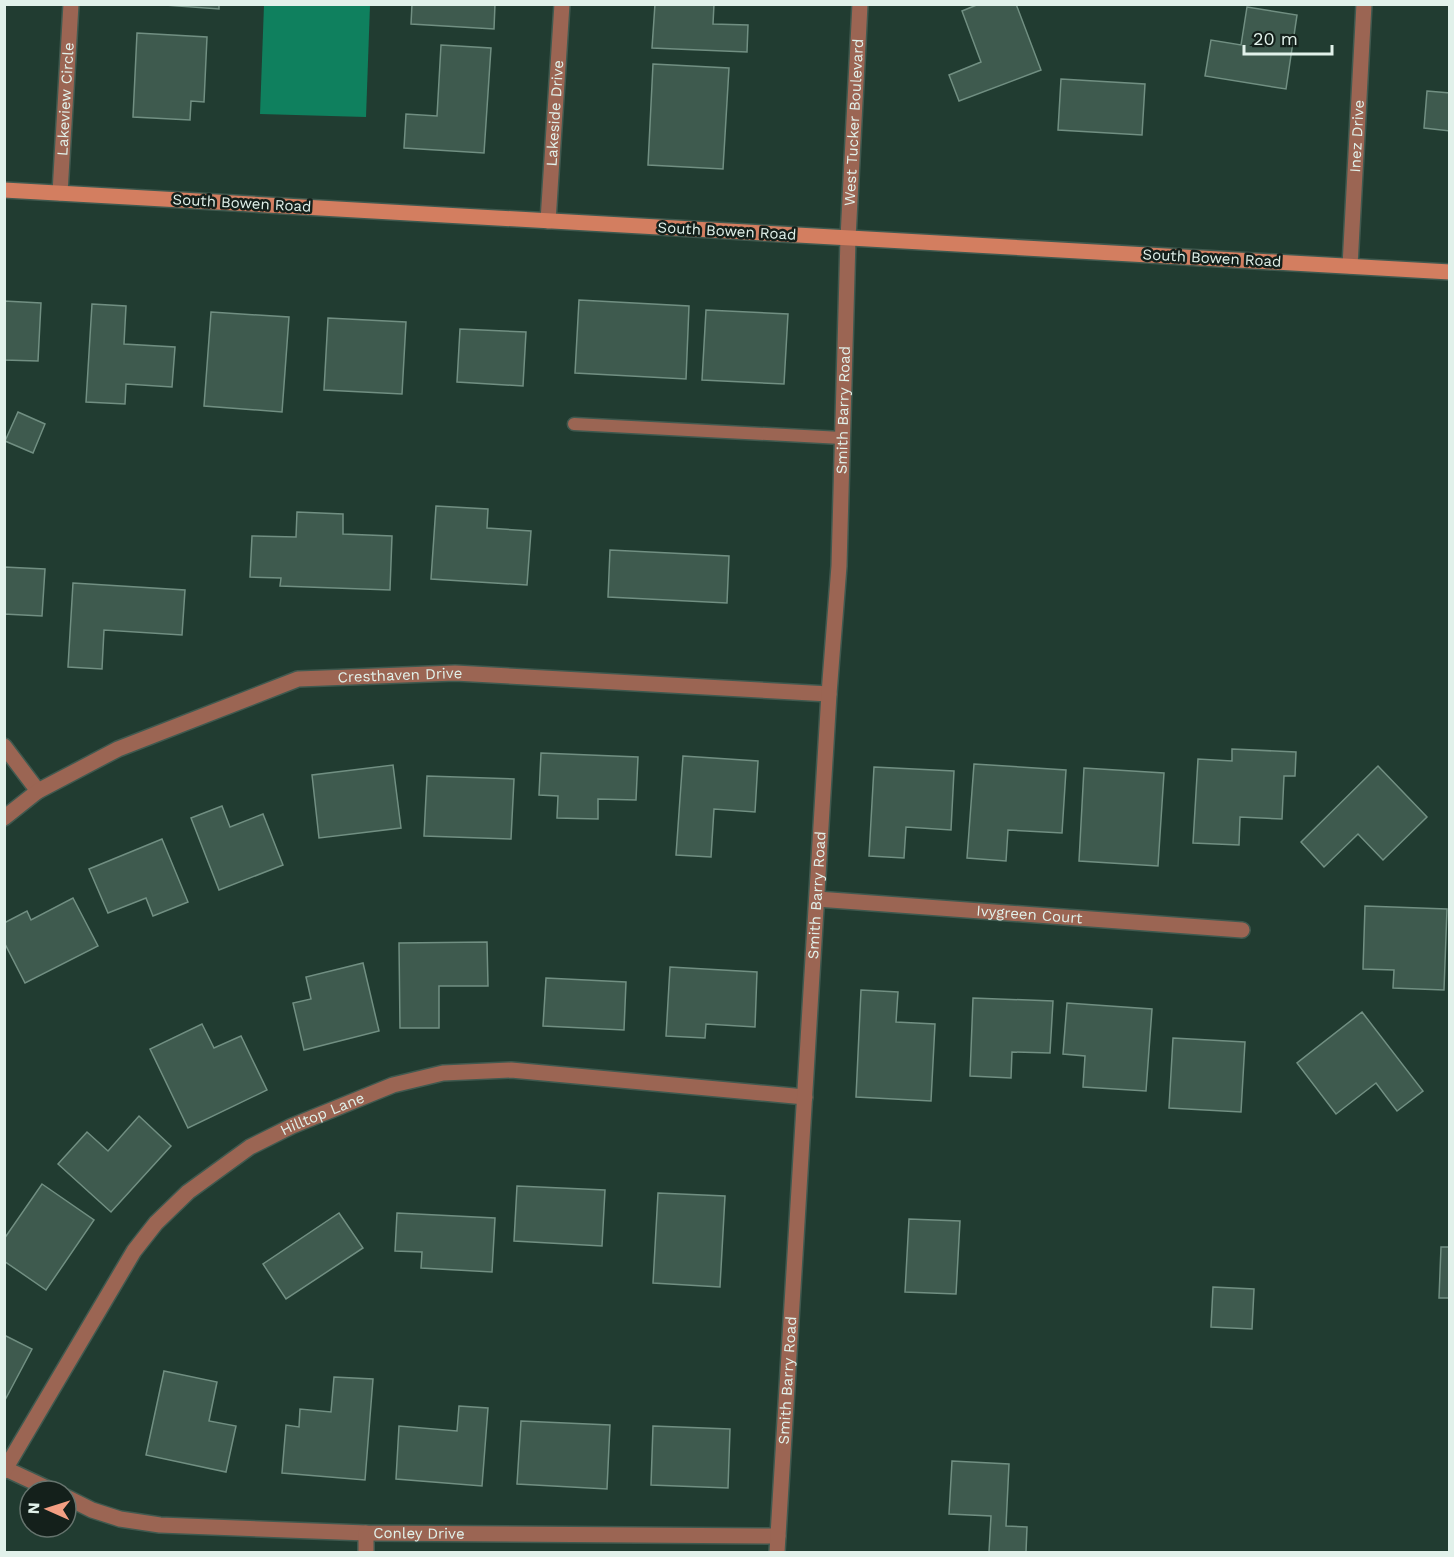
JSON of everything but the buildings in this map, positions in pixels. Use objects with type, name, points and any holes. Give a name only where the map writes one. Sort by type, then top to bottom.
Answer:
[{"type":"main road","name":"South Bowen Road","points":[[4,190],[1449,272]]},
{"type":"street","name":"Lakeview Circle","points":[[60,193],[71,4]]},
{"type":"street","name":"Lakeside Drive","points":[[548,221],[562,4]]},
{"type":"street","name":"West Tucker Boulevard","points":[[848,238],[860,4]]},
{"type":"street","name":"Inez Drive","points":[[1350,266],[1364,4]]},
{"type":"street","name":"Smith Barry Road","points":[[777,1552],[838,566],[848,238]]},
{"type":"street","name":"Cresthaven Drive","points":[[4,818],[38,791],[118,749],[298,679],[455,673],[829,694]]},
{"type":"street","points":[[4,746],[38,791]]},
{"type":"street","name":"Ivygreen Court","points":[[817,899],[1242,930]]},
{"type":"street","name":"Hilltop Lane","points":[[5,1470],[135,1251],[156,1223],[188,1192],[250,1147],[291,1126],[393,1085],[443,1073],[511,1071],[805,1098]]},
{"type":"street","points":[[5,1470],[26,1479]]},
{"type":"street","name":"Conley Drive","points":[[78,1503],[120,1519],[160,1525],[366,1533],[778,1536]]},
{"type":"street","points":[[366,1533],[366,1552]]},
{"type":"lane","points":[[574,424],[842,438]]},
{"type":"shaded area","points":[[264,5],[370,5],[366,117],[260,114]]}]
